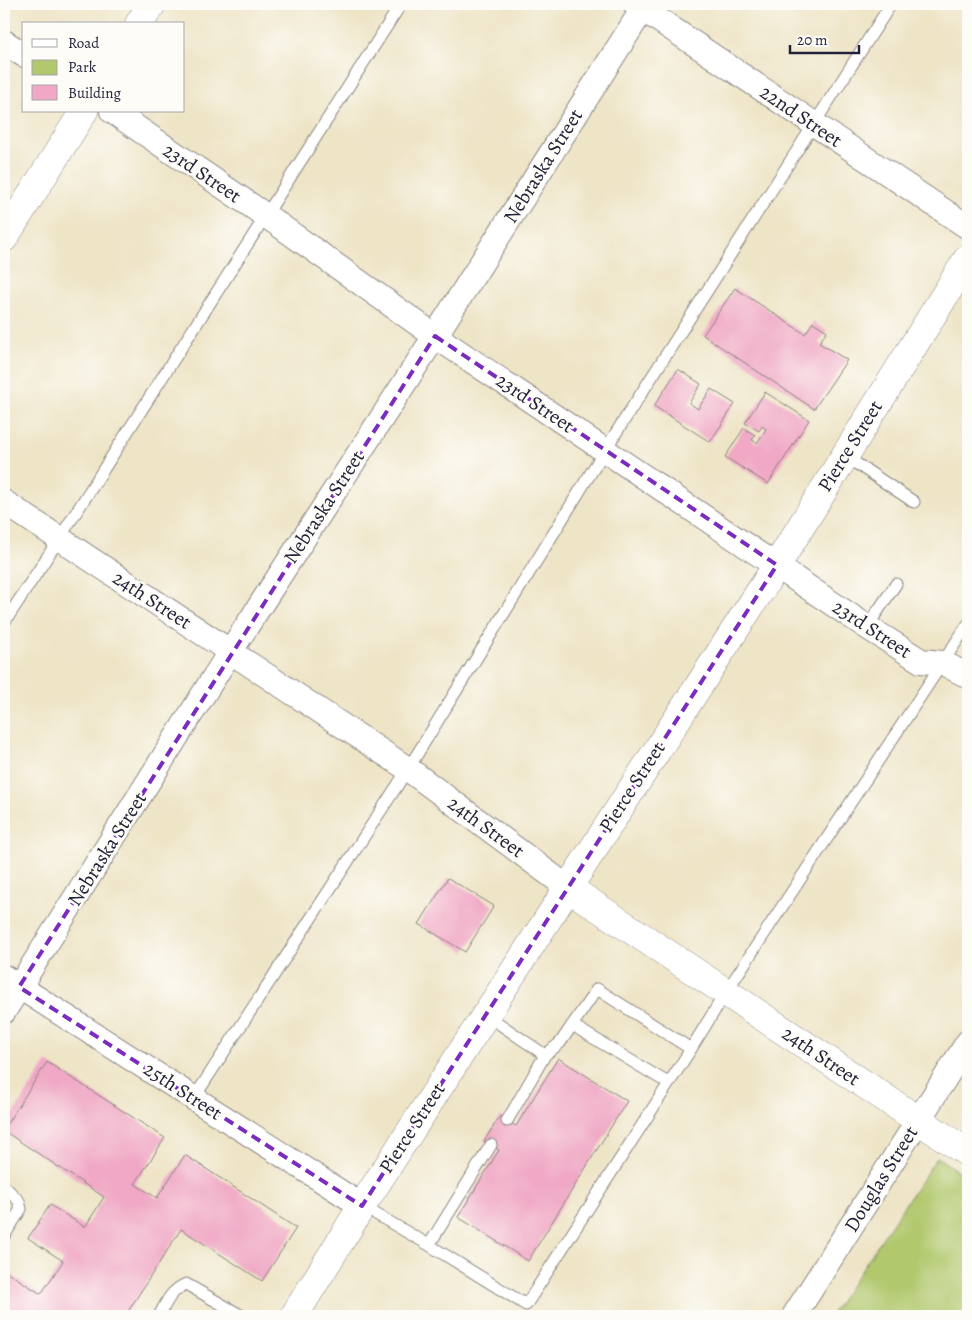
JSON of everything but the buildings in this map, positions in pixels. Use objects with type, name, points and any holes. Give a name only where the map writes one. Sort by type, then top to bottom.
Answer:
[{"type":"main road","points":[[140,22],[152,4]]},
{"type":"main road","points":[[4,238],[83,112]]},
{"type":"main road","name":"Pierce Street","points":[[294,1316],[485,1014],[777,565],[968,258]]},
{"type":"main road","name":"24th Street","points":[[567,887],[968,1153]]},
{"type":"street","name":"22nd Street","points":[[641,6],[968,227]]},
{"type":"street","name":"Nebraska Street","points":[[4,1011],[12,982],[436,336],[641,6]]},
{"type":"street","points":[[4,42],[22,54]]},
{"type":"street","name":"23rd Street","points":[[113,112],[265,215],[436,336],[867,626],[921,661],[943,664],[968,676]]},
{"type":"street","name":"24th Street","points":[[4,502],[408,769],[567,887]]},
{"type":"street","name":"25th Street","points":[[12,982],[362,1206]]},
{"type":"street","name":"Douglas Street","points":[[794,1316],[968,1042]]},
{"type":"lane","points":[[4,623],[401,4]]},
{"type":"lane","points":[[194,1098],[408,769],[604,450],[891,4]]},
{"type":"lane","points":[[844,456],[914,502]]},
{"type":"lane","points":[[867,626],[896,584]]},
{"type":"lane","points":[[362,1206],[526,1305],[726,992],[968,624]]},
{"type":"lane","points":[[507,1121],[545,1055],[560,1043],[596,990],[691,1049]]},
{"type":"lane","points":[[485,1014],[545,1055]]},
{"type":"lane","points":[[572,1025],[668,1084]]},
{"type":"lane","points":[[429,1245],[491,1145]]},
{"type":"lane","points":[[4,1186],[19,1200],[21,1209],[4,1236]]},
{"type":"lane","points":[[159,1316],[177,1288],[186,1284],[242,1316]]},
{"type":"highlighted area","points":[[435,336],[777,565],[362,1206],[19,987]]},
{"type":"green space","points":[[937,1157],[968,1178],[968,1316],[830,1316]]}]
